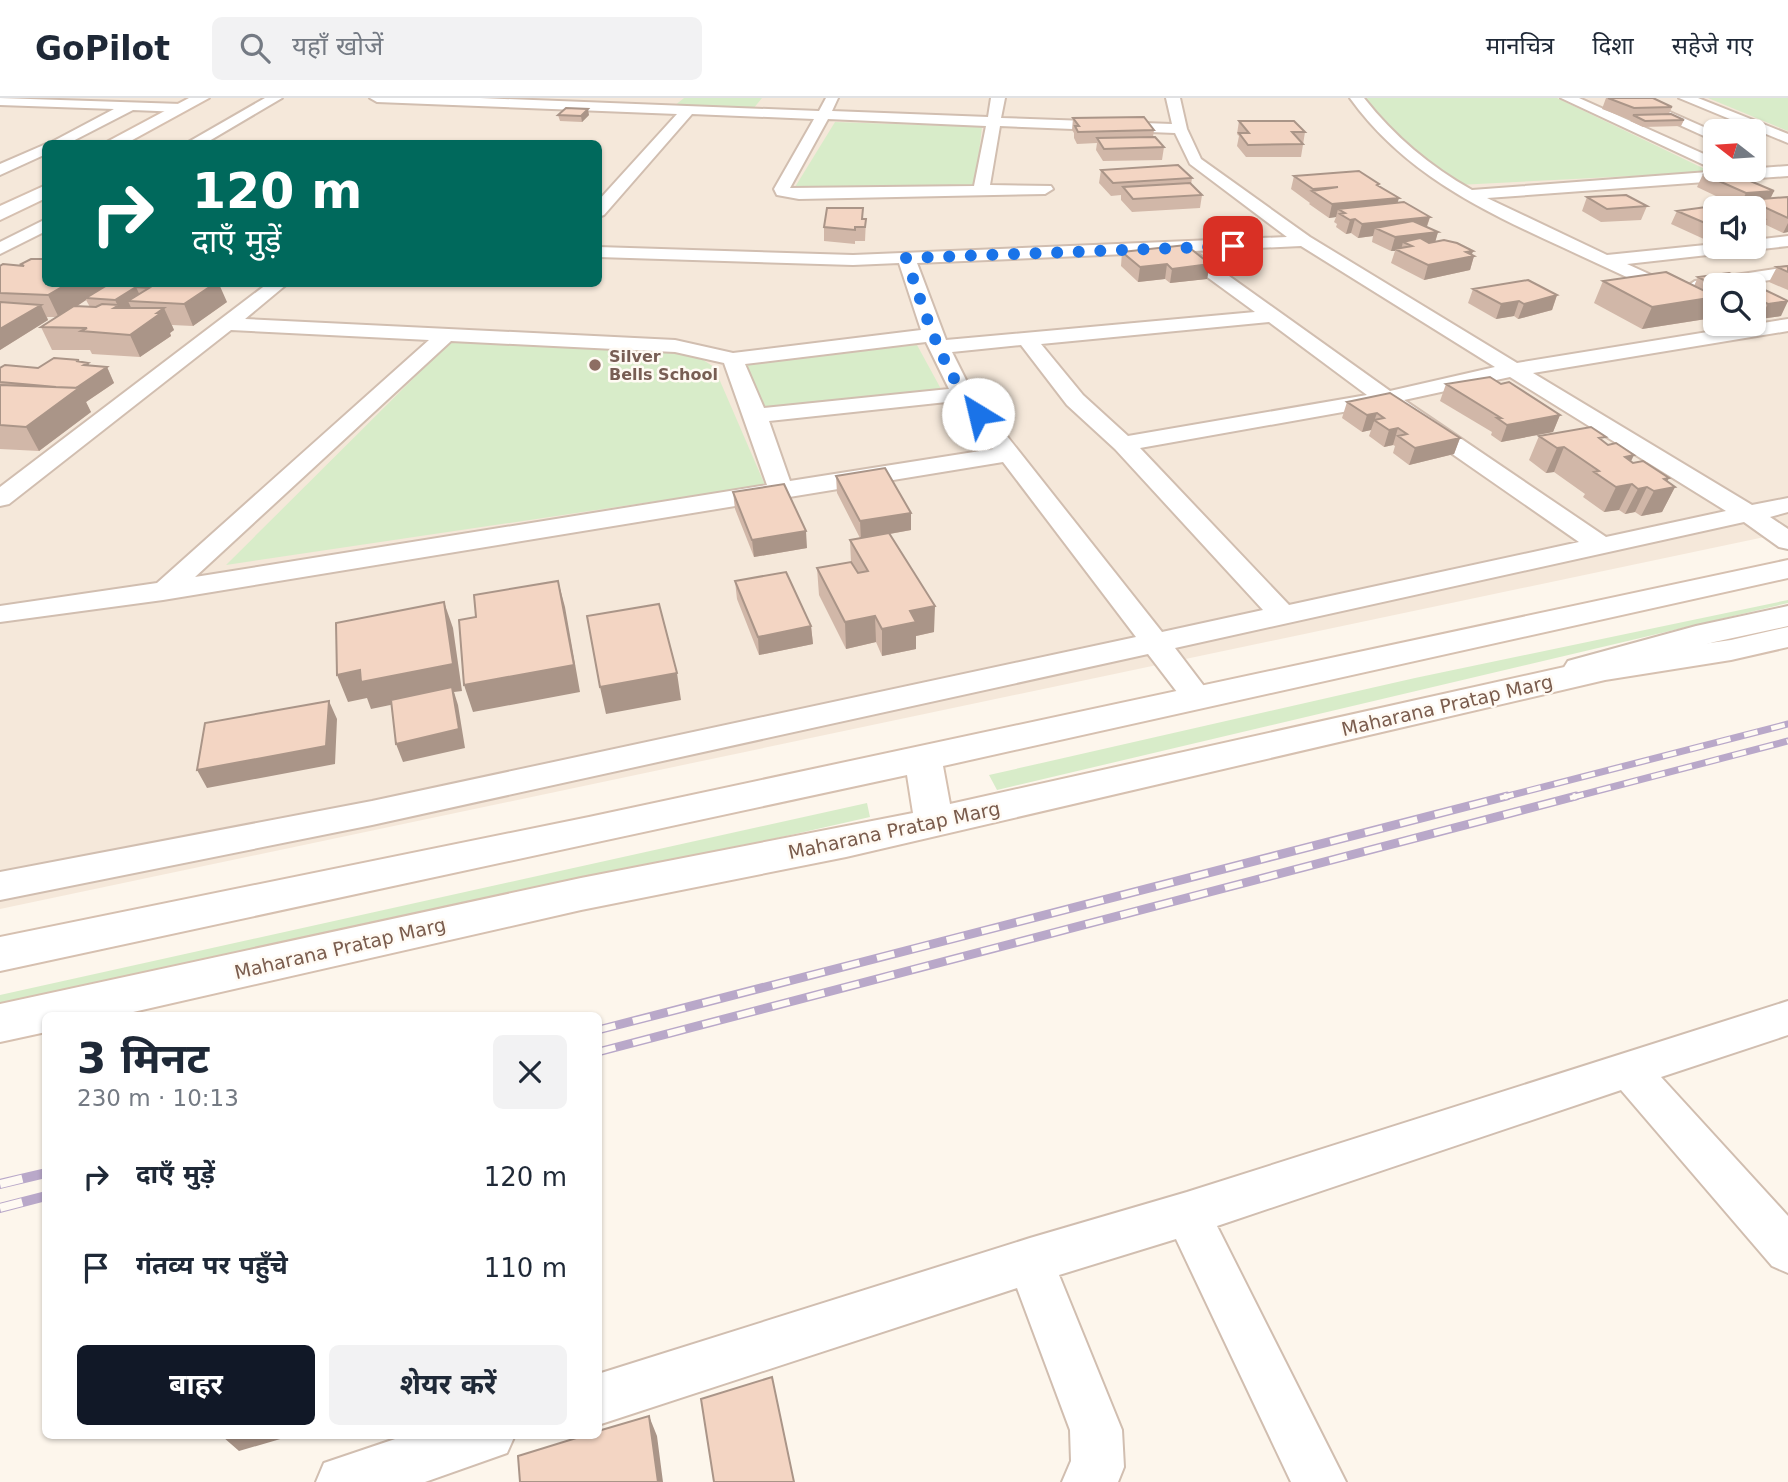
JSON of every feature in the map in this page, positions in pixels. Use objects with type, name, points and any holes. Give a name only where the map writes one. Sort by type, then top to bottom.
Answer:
[{"type":"main road","points":[[119,140],[181,108],[209,100]]},
{"type":"main road","points":[[144,140],[209,100]]},
{"type":"main road","points":[[0,200],[42,179]]},
{"type":"main road","points":[[0,214],[42,192]]},
{"type":"main road","points":[[0,954],[575,834],[1788,569]]},
{"type":"main road","name":"Maharana Pratap Marg","points":[[50,1012],[581,894],[846,842],[1605,668],[1731,650],[1785,624]]},
{"type":"main road","points":[[923,758],[934,822]]},
{"type":"main road","name":"Maharana Pratap Marg","points":[[0,1023],[42,1014]]},
{"type":"street","points":[[63,140],[149,98]]},
{"type":"street","points":[[199,140],[275,98]]},
{"type":"street","points":[[377,98],[876,118],[936,115],[995,123],[1054,118],[1180,129]]},
{"type":"street","points":[[548,104],[566,98]]},
{"type":"street","points":[[754,113],[766,98]]},
{"type":"street","points":[[832,98],[782,189],[783,192],[799,194],[1045,189]]},
{"type":"street","points":[[876,118],[886,98]]},
{"type":"street","points":[[981,191],[998,98]]},
{"type":"street","points":[[1174,98],[1180,129],[1195,160],[1304,242],[1749,514],[1788,541]]},
{"type":"street","points":[[1357,98],[1404,152],[1445,183],[1703,305]]},
{"type":"street","points":[[1568,98],[1703,160]]},
{"type":"street","points":[[1627,98],[1703,132]]},
{"type":"street","points":[[1686,98],[1788,139]]},
{"type":"street","points":[[0,101],[181,108]]},
{"type":"street","points":[[602,207],[688,110]]},
{"type":"street","points":[[0,170],[42,150]]},
{"type":"street","points":[[1766,159],[1788,170]]},
{"type":"street","points":[[1766,171],[1788,170]]},
{"type":"street","points":[[1469,195],[1703,175]]},
{"type":"street","points":[[606,180],[626,180]]},
{"type":"street","points":[[1754,182],[1763,186]]},
{"type":"street","points":[[0,226],[42,227]]},
{"type":"street","points":[[0,249],[42,228]]},
{"type":"street","points":[[1766,244],[1788,241]]},
{"type":"street","points":[[602,253],[853,260],[1304,242]]},
{"type":"street","points":[[1179,248],[1386,398],[1602,546]]},
{"type":"street","points":[[1605,261],[1703,251]]},
{"type":"street","points":[[906,258],[936,341],[962,394],[1198,698]]},
{"type":"street","points":[[1672,291],[1788,272]]},
{"type":"street","points":[[0,499],[274,287]]},
{"type":"street","points":[[228,324],[675,345],[733,359],[936,341],[1027,339],[1274,316]]},
{"type":"street","points":[[1766,326],[1788,325]]},
{"type":"street","points":[[1123,444],[1386,398],[1511,370],[1703,335]]},
{"type":"street","points":[[163,592],[445,336]]},
{"type":"street","points":[[1027,339],[1075,400],[1123,444],[1283,615]]},
{"type":"street","points":[[733,359],[780,488]]},
{"type":"street","points":[[756,416],[962,394]]},
{"type":"street","points":[[0,614],[163,592],[780,488],[1009,454]]},
{"type":"street","points":[[0,886],[372,813],[1788,505]]},
{"type":"street","points":[[602,1399],[1030,1261],[1187,1214],[1788,1018]]},
{"type":"street","points":[[1628,1069],[1788,1250]]},
{"type":"street","points":[[1187,1214],[1319,1482]]},
{"type":"street","points":[[1030,1261],[1096,1430],[1098,1467],[1089,1482]]},
{"type":"street","points":[[343,1482],[477,1439]]},
{"type":"shaded area","points":[[0,98],[1788,98],[1788,532],[0,909]]},
{"type":"green space","points":[[684,98],[762,98],[753,109],[674,106]]},
{"type":"green space","points":[[1363,98],[1557,98],[1703,168],[1703,172],[1458,185],[1422,167]]},
{"type":"green space","points":[[1708,98],[1788,98],[1788,131],[1766,122],[1766,119],[1759,119]]},
{"type":"green space","points":[[835,122],[982,127],[975,187],[795,187]]},
{"type":"green space","points":[[452,340],[688,350],[714,367],[765,485],[226,565]]},
{"type":"green space","points":[[917,345],[941,389],[757,408],[743,362]]},
{"type":"green space","points":[[1788,600],[1788,603],[997,790],[989,775],[1415,678]]},
{"type":"green space","points":[[867,803],[870,817],[0,1014],[0,995]]},
{"type":"building","points":[[1608,98],[1653,98],[1672,107],[1634,108]]},
{"type":"building","points":[[566,108],[588,109],[581,116],[558,115]]},
{"type":"building","points":[[1671,114],[1684,120],[1645,121],[1633,115]]},
{"type":"building","points":[[1144,117],[1154,130],[1078,132],[1075,126],[1079,126],[1073,118]]},
{"type":"building","points":[[1239,121],[1294,121],[1305,132],[1292,132],[1303,144],[1248,145],[1239,133],[1249,133]]},
{"type":"building","points":[[1155,137],[1164,147],[1104,149],[1097,138]]},
{"type":"building","points":[[1178,165],[1192,178],[1113,183],[1101,170]]},
{"type":"building","points":[[1359,171],[1399,198],[1332,204],[1312,191],[1338,187],[1313,189],[1294,176]]},
{"type":"building","points":[[1721,182],[1753,182],[1774,191],[1746,193]]},
{"type":"building","points":[[1190,183],[1202,195],[1133,199],[1123,187]]},
{"type":"building","points":[[1626,195],[1647,206],[1607,209],[1587,197]]},
{"type":"building","points":[[1788,197],[1788,218],[1766,208],[1766,199]]},
{"type":"building","points":[[1404,202],[1430,217],[1362,224],[1340,214],[1345,213],[1338,209]]},
{"type":"building","points":[[1703,207],[1703,222],[1677,211]]},
{"type":"building","points":[[827,208],[863,208],[862,219],[866,219],[865,227],[855,227],[855,230],[824,227]]},
{"type":"building","points":[[1413,221],[1438,232],[1395,237],[1375,228]]},
{"type":"building","points":[[1420,238],[1429,243],[1444,240],[1457,243],[1473,251],[1466,252],[1474,256],[1428,265],[1395,249],[1412,246],[1403,242]]},
{"type":"building","points":[[1186,245],[1210,264],[1172,269],[1167,264],[1140,267],[1122,252]]},
{"type":"building","points":[[31,259],[42,259],[42,287],[62,287],[48,295],[0,293],[0,266],[24,266],[21,264]]},
{"type":"building","points":[[1788,266],[1788,272],[1777,267]]},
{"type":"building","points":[[1666,272],[1703,290],[1703,299],[1652,307],[1603,281]]},
{"type":"building","points":[[1528,280],[1557,295],[1524,304],[1519,301],[1501,304],[1473,289]]},
{"type":"building","points":[[104,287],[136,287],[115,300],[86,298]]},
{"type":"building","points":[[136,287],[210,287],[184,304],[128,301],[149,288]]},
{"type":"building","points":[[1766,290],[1788,301],[1768,304]]},
{"type":"building","points":[[0,302],[41,305],[0,329]]},
{"type":"building","points":[[102,304],[119,305],[114,308],[164,308],[130,335],[81,331],[87,328],[41,327],[74,306],[96,307]]},
{"type":"building","points":[[54,358],[79,360],[76,361],[88,363],[84,365],[107,367],[76,388],[0,382],[0,368],[5,365],[38,368]]},
{"type":"building","points":[[1490,377],[1501,384],[1509,382],[1560,415],[1507,425],[1497,418],[1501,418],[1446,384]]},
{"type":"building","points":[[0,385],[79,388],[26,427],[0,425]]},
{"type":"building","points":[[1390,393],[1460,438],[1415,448],[1398,436],[1407,434],[1398,428],[1389,430],[1374,420],[1384,418],[1377,413],[1367,415],[1347,402]]},
{"type":"building","points":[[1591,427],[1606,437],[1599,438],[1608,445],[1616,443],[1634,455],[1625,457],[1633,463],[1643,461],[1669,478],[1664,479],[1675,487],[1654,491],[1647,487],[1638,489],[1632,484],[1616,487],[1594,472],[1599,471],[1564,447],[1557,448],[1539,436]]},
{"type":"building","points":[[885,468],[911,513],[860,521],[836,476]]},
{"type":"building","points":[[784,484],[806,531],[752,540],[733,492]]},
{"type":"building","points":[[889,533],[935,606],[910,611],[916,622],[882,629],[875,616],[845,622],[817,568],[851,562],[858,573],[868,571],[850,540]]},
{"type":"building","points":[[786,572],[811,626],[758,637],[735,581]]},
{"type":"building","points":[[558,581],[574,665],[464,685],[459,620],[476,617],[474,595]]},
{"type":"building","points":[[444,602],[453,664],[361,682],[360,670],[337,675],[336,623]]},
{"type":"building","points":[[659,604],[677,673],[600,687],[587,616]]},
{"type":"building","points":[[452,687],[459,729],[396,744],[391,700]]},
{"type":"building","points":[[329,701],[326,746],[197,770],[205,723]]},
{"type":"building","points":[[772,1377],[794,1482],[714,1482],[701,1399]]},
{"type":"building","points":[[649,1416],[658,1482],[520,1482],[518,1456],[573,1439],[602,1439],[602,1430]]},
{"type":"railway","points":[[1500,798],[1788,724]]},
{"type":"railway","points":[[1570,798],[1788,741]]},
{"type":"railway","points":[[602,1029],[1507,796]]},
{"type":"railway","points":[[602,1051],[1576,796]]},
{"type":"railway","points":[[0,1184],[42,1174]]},
{"type":"railway","points":[[0,1208],[42,1197]]},
{"type":"place","name":"Silver Bells School","points":[[595,365]]},
{"type":"route","points":[[978,414],[949,371],[933,335],[906,258],[1233,246]]}]
